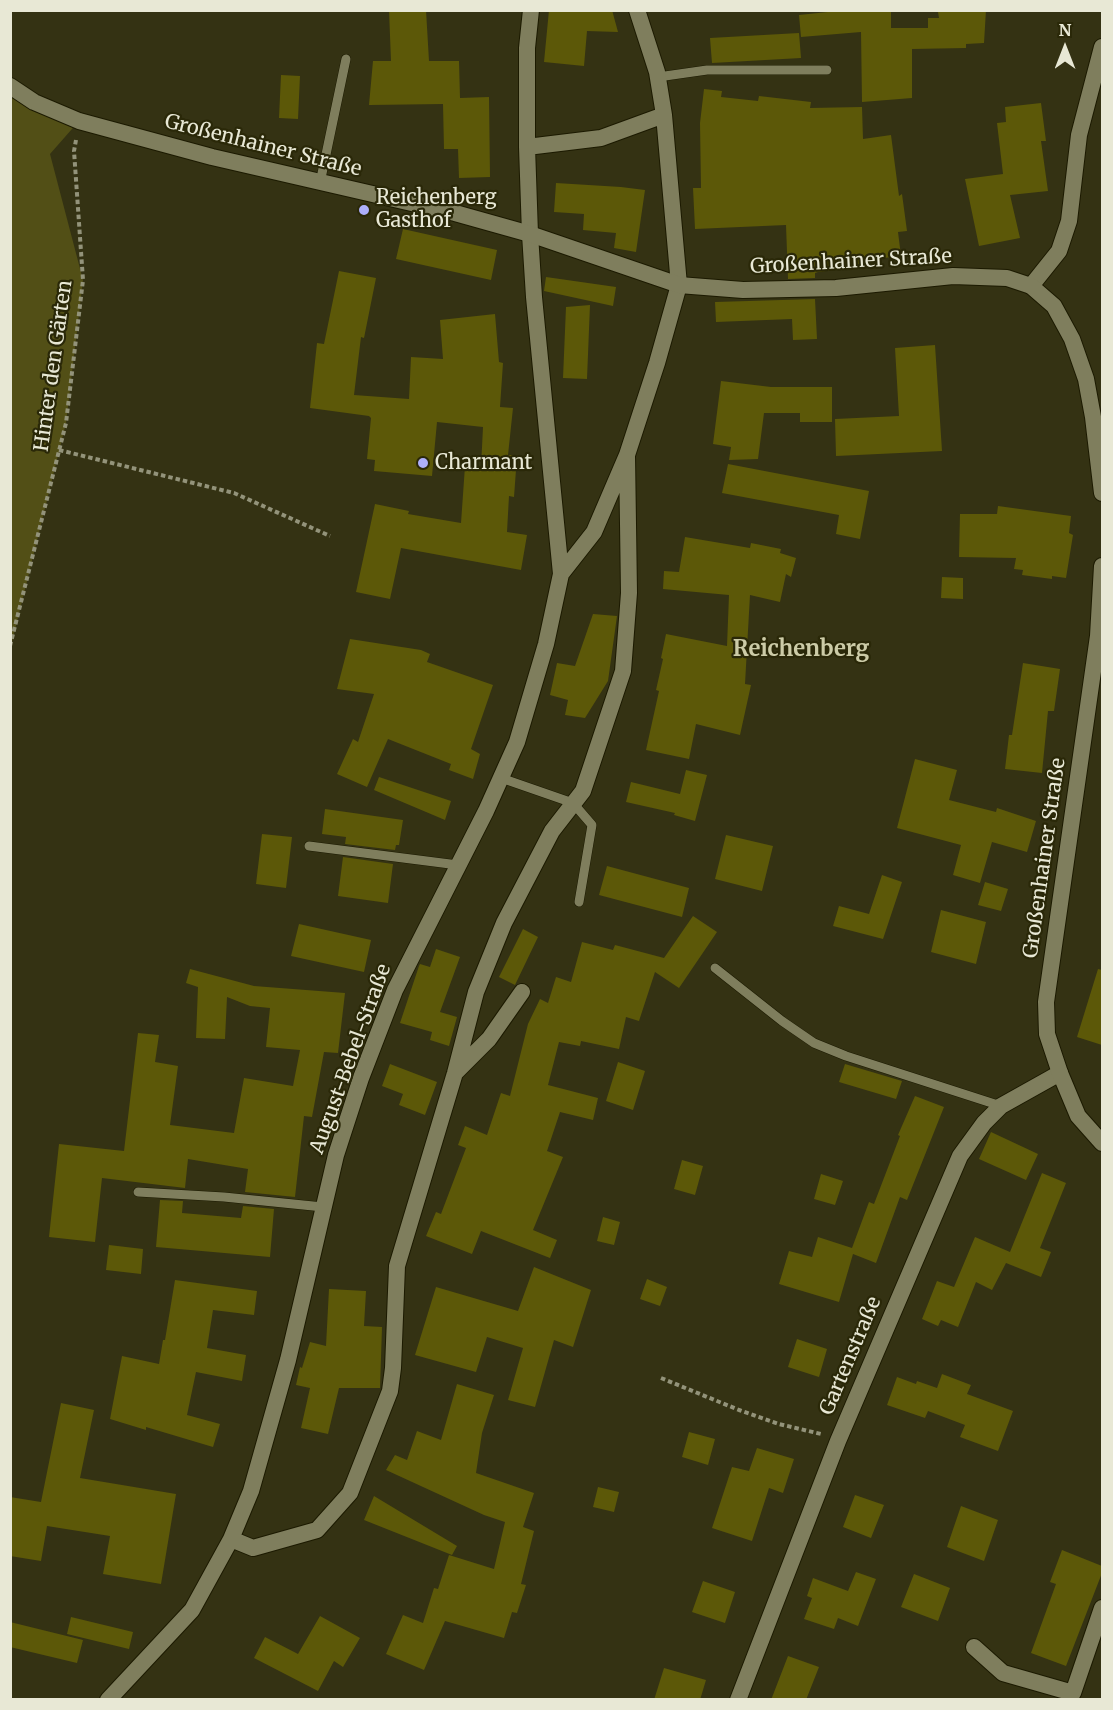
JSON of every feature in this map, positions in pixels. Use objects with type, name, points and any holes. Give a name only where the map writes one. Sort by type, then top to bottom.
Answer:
[{"type":"street","name":"August-Bebel-Straße","points":[[108,1700],[192,1610],[231,1539],[251,1491],[285,1371],[339,1144],[361,1078],[395,990],[517,742],[546,645],[561,574],[530,234],[527,48],[531,10]]},
{"type":"street","name":"August-Bebel-Straße","points":[[561,574],[594,532],[627,455],[679,285],[664,115],[658,77],[637,10]]},
{"type":"street","points":[[1031,286],[1059,251],[1069,221],[1079,135],[1102,47]]},
{"type":"street","name":"Großenhainer Straße","points":[[10,86],[34,102],[79,121],[212,157],[455,213],[530,234],[679,285],[743,290],[836,288],[953,276],[1007,278],[1031,286],[1054,306],[1072,339],[1086,379],[1102,493]]},
{"type":"street","points":[[527,147],[601,138],[664,115]]},
{"type":"street","name":"August-Bebel-Straße","points":[[231,1539],[253,1548],[317,1530],[350,1493],[390,1391],[397,1266],[455,1072],[476,992],[504,923],[552,831],[583,791],[623,671],[629,593],[627,455]]},
{"type":"street","name":"Großenhainer Straße","points":[[1102,566],[1098,636],[1046,1002],[1047,1034],[1060,1072],[1078,1116],[1102,1143]]},
{"type":"street","name":"August-Bebel-Straße","points":[[455,1072],[489,1039],[522,992]]},
{"type":"street","name":"Gartenstraße","points":[[738,1700],[838,1441],[960,1156],[984,1123],[1001,1106],[1060,1072]]},
{"type":"street","points":[[974,1647],[1003,1673],[1072,1693],[1102,1608]]},
{"type":"lane","points":[[320,183],[346,59]]},
{"type":"lane","points":[[658,77],[707,70],[827,70]]},
{"type":"lane","points":[[501,778],[573,803],[592,825],[579,902]]},
{"type":"lane","points":[[309,846],[458,865]]},
{"type":"lane","points":[[715,968],[814,1043],[846,1056],[1001,1106]]},
{"type":"lane","points":[[138,1192],[224,1197],[323,1207]]},
{"type":"path","name":"Hinter den Gärten","points":[[10,646],[66,423],[83,280],[74,151],[79,121]]},
{"type":"path","points":[[59,450],[234,493],[330,536]]},
{"type":"path","points":[[661,1378],[739,1410],[779,1424],[818,1432],[838,1441]]},
{"type":"shaded area","points":[[11,86],[79,121],[50,154],[83,280],[66,423],[11,646]]},
{"type":"building","points":[[389,10],[426,10],[429,61],[459,61],[460,98],[489,97],[490,177],[459,178],[458,149],[444,149],[443,104],[369,105],[373,61],[391,61]]},
{"type":"building","points":[[549,10],[612,10],[618,32],[587,31],[584,66],[544,62]]},
{"type":"building","points":[[847,10],[891,10],[891,28],[928,28],[928,18],[939,18],[938,12],[986,10],[984,43],[966,44],[966,48],[912,49],[912,98],[862,102],[861,32],[801,37],[799,15]]},
{"type":"building","points":[[799,33],[801,58],[712,63],[710,38]]},
{"type":"building","points":[[281,75],[300,76],[298,119],[279,118]]},
{"type":"building","points":[[704,89],[722,91],[721,97],[758,101],[759,96],[811,102],[810,108],[862,107],[863,139],[891,135],[899,196],[902,194],[907,231],[898,232],[901,256],[866,260],[867,266],[818,272],[815,273],[815,278],[788,279],[786,225],[695,229],[693,188],[701,188],[700,123]]},
{"type":"building","points":[[1041,103],[1046,141],[1041,141],[1048,191],[1010,195],[1020,238],[979,246],[965,179],[1003,174],[997,123],[1006,122],[1005,107]]},
{"type":"building","points":[[556,183],[645,190],[636,252],[614,248],[616,233],[583,230],[584,214],[554,212]]},
{"type":"building","points":[[403,229],[497,250],[491,280],[396,259]]},
{"type":"building","points":[[339,271],[376,278],[364,338],[361,337],[354,395],[409,399],[411,357],[443,359],[440,320],[495,314],[499,362],[503,363],[500,407],[513,408],[508,455],[513,455],[512,470],[516,470],[514,497],[509,496],[507,532],[527,535],[521,570],[401,548],[390,599],[356,592],[375,504],[409,511],[408,514],[461,523],[465,466],[481,467],[483,427],[437,422],[432,476],[374,471],[375,460],[367,459],[371,418],[369,416],[310,408],[317,343],[324,344]]},
{"type":"building","points":[[546,277],[616,287],[613,306],[544,291]]},
{"type":"building","points":[[815,299],[817,339],[793,340],[792,319],[716,322],[715,302]]},
{"type":"building","points":[[590,305],[587,379],[563,378],[566,307]]},
{"type":"building","points":[[935,345],[942,451],[836,456],[835,419],[899,416],[895,348]]},
{"type":"building","points":[[721,381],[771,387],[832,387],[832,422],[800,422],[800,413],[764,413],[758,459],[729,460],[731,447],[713,444]]},
{"type":"building","points":[[728,464],[869,491],[860,539],[836,534],[839,515],[722,493]]},
{"type":"building","points":[[998,506],[1071,516],[1069,533],[1073,535],[1066,578],[1052,576],[1052,579],[1022,575],[1023,570],[1014,569],[1016,558],[959,557],[960,514],[997,514]]},
{"type":"building","points":[[685,537],[750,548],[751,543],[781,549],[780,553],[796,558],[791,577],[786,574],[780,602],[750,595],[745,684],[751,685],[740,735],[696,724],[689,759],[646,750],[659,691],[656,690],[666,634],[727,646],[729,595],[663,589],[664,571],[679,572]]},
{"type":"building","points":[[942,577],[963,578],[963,599],[941,598]]},
{"type":"building","points":[[593,614],[617,616],[608,681],[585,718],[565,715],[568,700],[550,695],[557,663],[575,666]]},
{"type":"building","points":[[350,639],[421,650],[430,654],[427,662],[493,685],[471,749],[480,754],[473,779],[449,770],[451,764],[388,739],[367,787],[337,774],[353,739],[358,742],[374,694],[337,689]]},
{"type":"building","points":[[1023,663],[1060,669],[1054,711],[1048,711],[1042,773],[1005,769]]},
{"type":"building","points":[[915,759],[957,770],[949,800],[996,812],[997,808],[1036,821],[1027,852],[992,842],[980,883],[953,875],[961,845],[897,828]]},
{"type":"building","points":[[686,770],[707,775],[695,821],[674,815],[675,813],[626,802],[631,782],[680,794]]},
{"type":"building","points":[[379,777],[451,801],[445,820],[374,790]]},
{"type":"building","points":[[325,809],[403,820],[399,845],[396,845],[395,850],[345,844],[346,837],[322,834]]},
{"type":"building","points":[[262,834],[292,837],[286,888],[256,884]]},
{"type":"building","points":[[726,835],[773,846],[762,891],[715,879]]},
{"type":"building","points":[[343,857],[393,864],[388,903],[338,896]]},
{"type":"building","points":[[607,866],[689,888],[682,917],[599,895]]},
{"type":"building","points":[[882,875],[902,882],[883,939],[833,926],[839,906],[869,914]]},
{"type":"building","points":[[985,882],[1008,889],[1001,911],[978,905]]},
{"type":"building","points":[[941,910],[986,922],[976,964],[931,952]]},
{"type":"building","points":[[693,916],[717,932],[679,988],[655,972],[639,1021],[626,1017],[619,1049],[581,1041],[580,1046],[559,1042],[548,1085],[598,1098],[593,1120],[560,1112],[547,1151],[563,1157],[533,1230],[557,1240],[550,1258],[481,1231],[472,1254],[426,1236],[436,1212],[441,1214],[466,1148],[458,1145],[465,1126],[487,1135],[501,1093],[510,1096],[528,1024],[540,999],[548,1003],[556,977],[571,982],[582,942],[613,950],[615,945],[664,958]]},
{"type":"building","points":[[299,924],[371,940],[364,972],[291,956]]},
{"type":"building","points":[[523,929],[538,937],[515,985],[499,977]]},
{"type":"building","points":[[436,949],[460,957],[440,1012],[457,1017],[449,1046],[430,1040],[432,1032],[400,1023],[419,966],[420,964],[430,967]]},
{"type":"building","points":[[190,969],[254,986],[345,993],[338,1053],[324,1052],[312,1117],[304,1116],[295,1197],[245,1192],[248,1169],[188,1159],[185,1188],[102,1178],[95,1242],[49,1237],[59,1144],[124,1151],[138,1033],[159,1035],[155,1062],[178,1066],[170,1125],[234,1133],[244,1078],[293,1086],[300,1050],[266,1047],[270,1008],[250,1006],[227,997],[225,1039],[196,1038],[198,987],[186,983]]},
{"type":"building","points":[[1098,969],[1102,970],[1102,1045],[1077,1037]]},
{"type":"building","points":[[618,1062],[645,1071],[633,1110],[606,1101]]},
{"type":"building","points":[[390,1064],[437,1082],[425,1115],[399,1105],[403,1094],[382,1086]]},
{"type":"building","points":[[845,1064],[902,1081],[896,1099],[839,1082]]},
{"type":"building","points":[[915,1096],[944,1107],[907,1200],[900,1197],[876,1263],[853,1254],[839,1302],[779,1284],[789,1251],[812,1257],[818,1237],[852,1248],[869,1202],[874,1204],[900,1136],[898,1135]]},
{"type":"building","points":[[991,1132],[1038,1154],[1026,1180],[979,1159]]},
{"type":"building","points":[[682,1160],[703,1166],[695,1195],[674,1189]]},
{"type":"building","points":[[1042,1173],[1066,1183],[1040,1248],[1051,1252],[1041,1277],[1006,1263],[992,1290],[976,1282],[958,1327],[941,1320],[938,1326],[922,1319],[937,1281],[954,1287],[975,1237],[1010,1252]]},
{"type":"building","points":[[821,1174],[843,1181],[835,1205],[814,1199]]},
{"type":"building","points":[[160,1200],[183,1201],[182,1213],[241,1218],[243,1206],[274,1209],[270,1257],[156,1247]]},
{"type":"building","points":[[603,1217],[620,1222],[614,1245],[597,1241]]},
{"type":"building","points":[[109,1245],[143,1249],[141,1274],[106,1270]]},
{"type":"building","points":[[534,1267],[591,1290],[573,1347],[554,1340],[535,1407],[508,1400],[523,1348],[487,1337],[476,1372],[415,1355],[436,1287],[518,1311]]},
{"type":"building","points":[[647,1279],[667,1287],[660,1306],[640,1299]]},
{"type":"building","points":[[175,1280],[257,1291],[254,1315],[213,1310],[207,1348],[246,1355],[242,1381],[196,1372],[187,1415],[220,1424],[213,1447],[110,1419],[122,1356],[159,1364]]},
{"type":"building","points":[[329,1289],[366,1291],[364,1326],[382,1327],[380,1388],[339,1388],[328,1434],[301,1428],[310,1388],[296,1385],[310,1342],[326,1346]]},
{"type":"building","points":[[797,1339],[827,1349],[819,1377],[788,1367]]},
{"type":"building","points":[[942,1374],[971,1385],[967,1394],[1013,1411],[998,1451],[960,1437],[965,1425],[928,1411],[925,1418],[887,1405],[897,1377],[937,1388]]},
{"type":"building","points":[[457,1384],[494,1395],[482,1433],[476,1473],[534,1493],[523,1527],[534,1531],[521,1584],[526,1585],[517,1613],[512,1612],[504,1638],[445,1621],[424,1670],[386,1654],[403,1615],[423,1623],[434,1588],[438,1589],[449,1555],[494,1569],[505,1522],[484,1515],[386,1470],[395,1455],[407,1460],[417,1431],[441,1440]]},
{"type":"building","points":[[61,1403],[94,1410],[80,1478],[176,1494],[161,1584],[103,1574],[110,1536],[47,1526],[41,1561],[10,1556],[10,1497],[41,1502]]},
{"type":"building","points":[[689,1432],[715,1439],[708,1465],[682,1457]]},
{"type":"building","points":[[757,1448],[794,1459],[783,1493],[769,1488],[752,1541],[712,1528],[732,1467],[749,1471]]},
{"type":"building","points":[[598,1487],[619,1492],[614,1512],[593,1507]]},
{"type":"building","points":[[855,1495],[884,1505],[871,1538],[843,1527]]},
{"type":"building","points":[[374,1496],[457,1546],[452,1555],[364,1520]]},
{"type":"building","points":[[961,1506],[998,1520],[984,1561],[947,1547]]},
{"type":"building","points":[[1062,1550],[1102,1566],[1102,1573],[1066,1666],[1031,1653],[1056,1584],[1050,1582]]},
{"type":"building","points":[[856,1572],[876,1579],[858,1626],[838,1618],[834,1629],[804,1619],[812,1598],[807,1596],[813,1578],[848,1591]]},
{"type":"building","points":[[914,1574],[950,1588],[938,1621],[901,1607]]},
{"type":"building","points":[[703,1581],[735,1592],[725,1623],[692,1612]]},
{"type":"building","points":[[320,1616],[360,1638],[343,1667],[334,1661],[318,1691],[254,1658],[265,1637],[298,1654]]},
{"type":"building","points":[[71,1617],[133,1632],[129,1649],[67,1634]]},
{"type":"building","points":[[10,1622],[83,1640],[77,1663],[10,1647]]},
{"type":"building","points":[[788,1656],[819,1667],[806,1700],[771,1700]]},
{"type":"building","points":[[664,1668],[706,1680],[700,1700],[654,1700]]},
{"type":"place","name":"Reichenberg Gasthof","points":[[364,210]]},
{"type":"place","name":"Charmant","points":[[423,463]]},
{"type":"district","name":"Reichenberg","points":[[801,650]]}]
